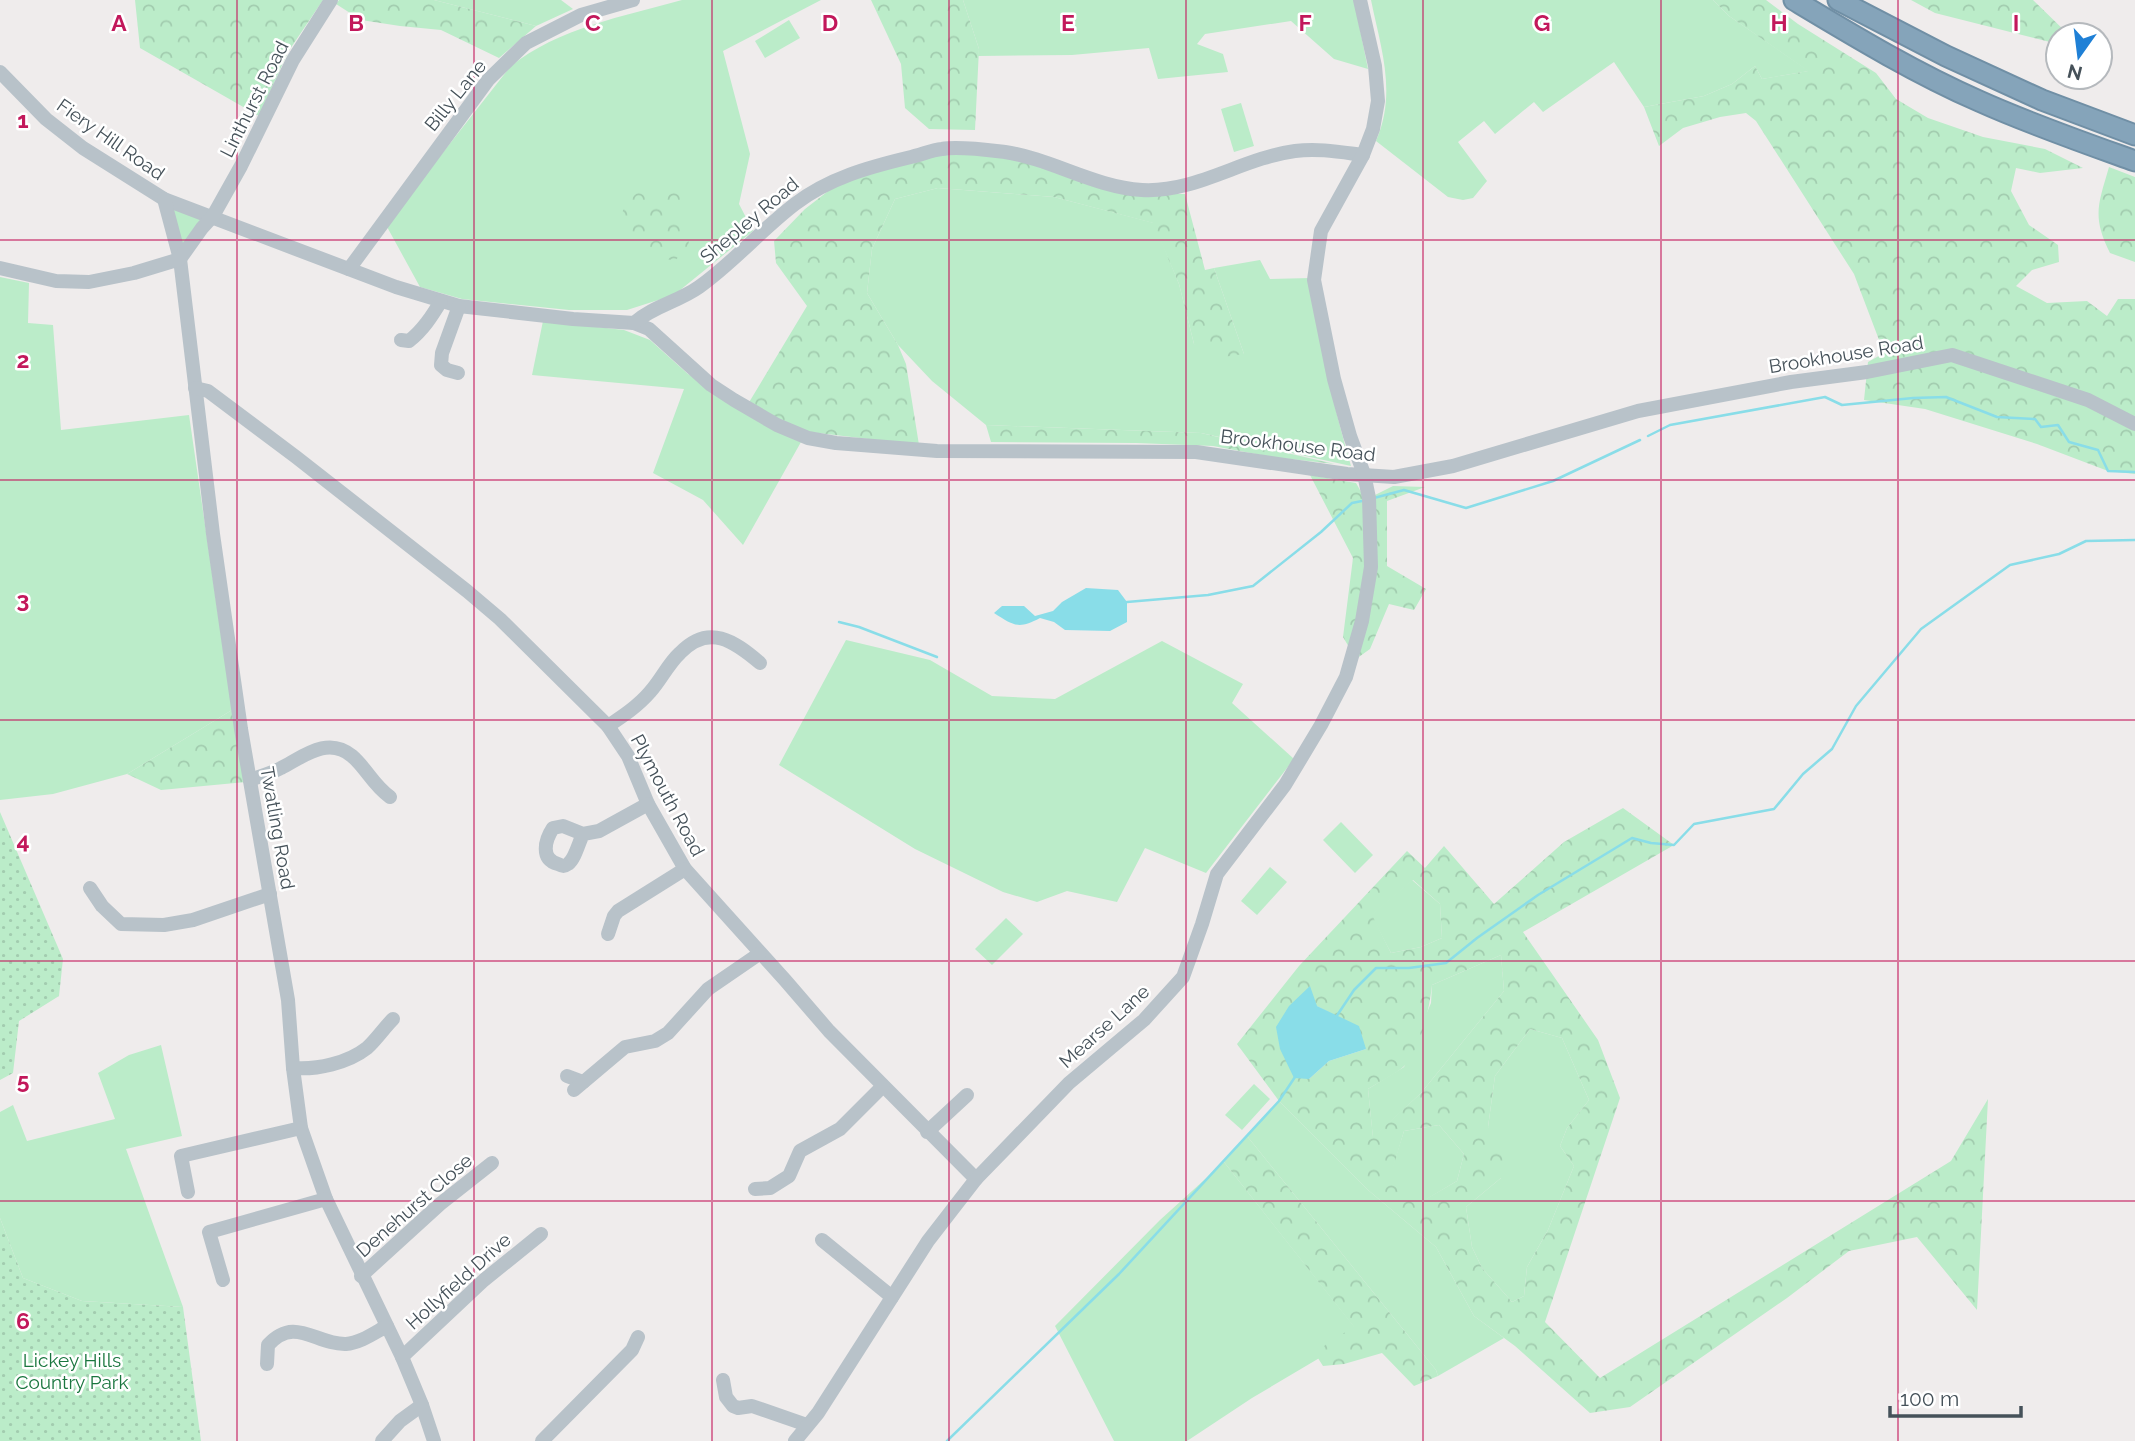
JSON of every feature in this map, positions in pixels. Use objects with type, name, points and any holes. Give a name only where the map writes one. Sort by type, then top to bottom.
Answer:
[{"type":"highway","points":[[1794,0],[1927,76],[1979,102],[2135,161]]},
{"type":"highway","points":[[1838,0],[1945,56],[2042,100],[2135,135]]},
{"type":"street","name":"Linthurst Road","points":[[180,260],[213,216],[293,60],[331,0]]},
{"type":"street","name":"Billy Lane","points":[[349,269],[488,80],[526,43],[581,15],[633,0]]},
{"type":"street","name":"Mearse Lane","points":[[795,1441],[818,1413],[928,1241],[976,1179],[1069,1083],[1144,1020],[1183,977],[1216,874],[1285,785],[1346,677],[1362,621],[1371,566],[1369,498],[1335,379],[1314,280],[1321,231],[1363,155],[1373,129],[1378,101],[1375,66],[1360,0]]},
{"type":"street","name":"Fiery Hill Road","points":[[0,72],[46,119],[83,148],[164,199],[213,216]]},
{"type":"street","name":"Shepley Road","points":[[634,323],[645,313],[678,300],[700,286],[816,189],[875,166],[943,149],[1006,152],[1050,163],[1093,180],[1141,190],[1179,188],[1243,165],[1294,151],[1318,149],[1363,155]]},
{"type":"street","name":"Twatling Road","points":[[164,199],[180,260],[213,534],[250,780],[288,1000],[301,1128],[326,1199],[402,1357],[434,1441]]},
{"type":"street","points":[[213,216],[396,287],[459,306],[634,323]]},
{"type":"street","points":[[0,268],[56,281],[89,282],[180,260]]},
{"type":"street","points":[[401,340],[409,341],[414,337],[428,322],[441,301]]},
{"type":"street","points":[[458,373],[441,365],[442,353],[459,306]]},
{"type":"street","name":"Brookhouse Road","points":[[634,323],[649,329],[697,373],[734,400],[777,425],[808,438],[892,449],[937,452],[1196,452],[1347,474],[1394,477],[1453,466],[1638,411],[1952,355],[2088,400],[2135,424]]},
{"type":"street","name":"Plymouth Road","points":[[195,388],[208,391],[467,592],[500,620],[608,726],[628,756],[648,804],[685,869],[829,1031],[976,1179]]},
{"type":"street","points":[[1369,498],[1394,477]]},
{"type":"street","points":[[608,726],[633,709],[680,653],[697,639],[718,637],[736,642],[760,663]]},
{"type":"street","points":[[250,780],[311,751],[324,747],[337,748],[355,758],[377,788],[390,797]]},
{"type":"street","points":[[583,834],[599,831],[648,804]]},
{"type":"street","points":[[608,934],[618,911],[685,869]]},
{"type":"street","points":[[92,897],[121,924],[164,925],[192,920],[270,894]]},
{"type":"street","points":[[566,1076],[578,1086],[625,1047],[655,1041],[668,1033],[708,989],[760,954]]},
{"type":"street","points":[[293,1068],[328,1066],[353,1056],[366,1048],[393,1019]]},
{"type":"street","points":[[755,1189],[769,1188],[789,1176],[800,1151],[840,1129],[883,1086]]},
{"type":"street","points":[[927,1132],[967,1095]]},
{"type":"street","points":[[188,1192],[181,1156],[301,1128]]},
{"type":"street","name":"Denehurst Close","points":[[361,1276],[440,1204],[492,1163]]},
{"type":"street","points":[[223,1279],[209,1232],[326,1199]]},
{"type":"street","name":"Hollyfield Drive","points":[[402,1357],[484,1280],[541,1234]]},
{"type":"street","points":[[822,1240],[892,1297]]},
{"type":"street","points":[[267,1364],[268,1345],[276,1336],[297,1331],[344,1344],[361,1340],[387,1326]]},
{"type":"street","points":[[542,1441],[632,1350],[638,1337]]},
{"type":"street","points":[[723,1380],[726,1396],[733,1406],[752,1406],[807,1425]]},
{"type":"street","points":[[382,1441],[400,1421],[422,1405]]},
{"type":"green space","points":[[135,0],[323,0],[288,52],[259,116],[140,48]]},
{"type":"green space","points":[[339,0],[434,0],[536,26],[499,58],[441,30],[361,20],[336,4]]},
{"type":"green space","points":[[434,0],[561,0],[573,9],[536,26]]},
{"type":"green space","points":[[682,0],[821,0],[723,51],[750,154],[739,204],[753,231],[674,295],[627,310],[569,310],[462,299],[420,287],[386,225],[510,67],[529,53],[570,33]]},
{"type":"green space","points":[[871,0],[963,0],[979,49],[975,130],[929,129],[905,108],[901,64]]},
{"type":"green space","points":[[963,0],[1354,0],[1368,69],[1334,59],[1291,21],[1205,34],[1197,44],[1223,54],[1228,72],[1158,79],[1149,48],[1072,55],[978,56],[979,49]]},
{"type":"green space","points":[[1371,0],[1713,0],[1729,16],[1809,71],[1762,79],[1755,66],[1732,84],[1704,96],[1644,107],[1614,62],[1543,112],[1534,102],[1495,134],[1484,121],[1458,142],[1487,181],[1473,198],[1463,200],[1448,197],[1376,141],[1382,123],[1386,88],[1383,53]]},
{"type":"green space","points":[[1713,0],[1766,0],[1798,24],[1876,73],[1896,99],[1928,118],[1983,137],[2045,149],[2083,168],[2040,173],[2016,168],[2011,191],[2029,225],[2058,245],[2059,262],[2032,270],[2016,286],[2047,303],[2087,301],[2107,316],[2118,299],[2135,299],[2135,474],[2108,471],[2037,444],[1925,409],[1864,400],[1868,362],[1884,353],[1854,274],[1756,121],[1746,113],[1720,117],[1683,128],[1659,146],[1644,107],[1704,96],[1732,84],[1755,66],[1762,79],[1808,71],[1729,16]]},
{"type":"green space","points":[[1911,0],[2033,0],[2055,21],[2044,21],[2044,40],[1935,13]]},
{"type":"green space","points":[[789,20],[800,38],[765,58],[755,41]]},
{"type":"green space","points":[[1241,103],[1254,146],[1234,152],[1221,109]]},
{"type":"green space","points":[[951,153],[1005,155],[1128,194],[1185,194],[1205,270],[1214,268],[1244,354],[1216,358],[1194,344],[1179,284],[1153,223],[1054,197],[938,188],[895,199],[872,249],[867,293],[898,345],[906,364],[919,445],[801,431],[748,404],[807,306],[776,263],[774,241],[805,209],[836,185],[912,161]]},
{"type":"green space","points":[[2109,167],[2135,177],[2135,262],[2110,253],[2104,241],[2099,211]]},
{"type":"green space","points":[[666,185],[680,192],[689,244],[675,261],[634,251],[617,232],[624,207],[641,188]]},
{"type":"green space","points":[[938,188],[1054,197],[1154,223],[1179,284],[1194,344],[1244,354],[1214,268],[1260,260],[1270,279],[1310,278],[1327,373],[1351,466],[1201,433],[986,425],[932,381],[898,345],[867,293],[872,249],[895,199]]},
{"type":"green space","points":[[174,208],[202,217],[186,244],[182,243]]},
{"type":"green space","points":[[0,277],[29,283],[28,323],[53,325],[61,430],[189,415],[232,710],[127,774],[53,794],[0,800]]},
{"type":"green space","points":[[543,321],[624,330],[650,340],[688,374],[801,442],[743,545],[703,500],[653,473],[684,389],[532,375]]},
{"type":"green space","points":[[986,425],[1201,433],[1335,464],[1272,457],[1213,446],[991,442]]},
{"type":"green space","points":[[1310,475],[1356,483],[1364,497],[1371,497],[1393,486],[1425,487],[1387,501],[1387,566],[1426,589],[1414,610],[1389,604],[1370,649],[1356,659],[1343,637],[1353,558]]},
{"type":"green space","points":[[846,640],[930,660],[992,696],[1055,699],[1162,641],[1243,684],[1232,703],[1294,759],[1206,873],[1145,848],[1117,902],[1067,891],[1037,902],[1003,892],[915,849],[779,765]]},
{"type":"green space","points":[[232,710],[246,782],[161,790],[127,774]]},
{"type":"green space","points":[[1623,808],[1674,845],[1523,932],[1598,1040],[1620,1098],[1545,1322],[1600,1378],[1951,1161],[1988,1099],[1977,1310],[1917,1237],[1849,1251],[1787,1298],[1630,1407],[1590,1413],[1515,1346],[1474,1316],[1436,1247],[1368,1190],[1279,1101],[1237,1044],[1299,966],[1407,851],[1425,868],[1444,846],[1494,904],[1564,842]],"holes":[[[1413,880],[1440,904],[1442,938],[1421,947],[1391,953],[1372,915]],[[1501,955],[1504,991],[1421,1093],[1373,1137],[1368,1089],[1402,1068],[1414,1052],[1423,1029],[1432,985]],[[1317,1006],[1336,1016],[1366,1049],[1329,1061],[1309,1079]],[[1530,1029],[1562,1038],[1589,1100],[1567,1128],[1560,1146],[1574,1166],[1548,1230],[1527,1267],[1524,1296],[1512,1302],[1482,1268],[1472,1247],[1466,1207],[1501,1178],[1510,1154],[1488,1127],[1495,1076]],[[1439,1125],[1464,1154],[1457,1181],[1426,1199],[1393,1168],[1404,1131]]]},
{"type":"green space","points":[[0,812],[63,959],[59,996],[19,1021],[13,1073],[0,1080]]},
{"type":"green space","points":[[1341,822],[1373,855],[1355,873],[1323,840]]},
{"type":"green space","points":[[1270,867],[1287,882],[1257,915],[1241,901]]},
{"type":"green space","points":[[1412,880],[1440,904],[1442,938],[1421,947],[1391,953],[1371,915]]},
{"type":"green space","points":[[1006,918],[1023,934],[992,965],[975,949]]},
{"type":"green space","points":[[1501,955],[1504,991],[1421,1093],[1373,1138],[1368,1089],[1404,1067],[1431,1003],[1432,985]]},
{"type":"green space","points":[[1530,1029],[1562,1038],[1589,1100],[1567,1128],[1560,1146],[1574,1166],[1548,1230],[1527,1267],[1524,1296],[1512,1302],[1482,1268],[1472,1247],[1466,1207],[1501,1178],[1488,1127],[1495,1076]]},
{"type":"green space","points":[[161,1045],[182,1136],[126,1149],[183,1307],[82,1301],[23,1278],[0,1218],[0,1112],[13,1105],[27,1141],[115,1119],[98,1073],[129,1055]]},
{"type":"green space","points":[[1254,1084],[1270,1099],[1242,1130],[1225,1115]]},
{"type":"green space","points":[[1279,1101],[1368,1190],[1436,1247],[1474,1316],[1504,1338],[1438,1376],[1436,1370],[1247,1136]]},
{"type":"green space","points":[[1439,1125],[1464,1154],[1457,1181],[1425,1200],[1392,1169],[1404,1131]]},
{"type":"green space","points":[[1247,1136],[1436,1370],[1438,1376],[1414,1386],[1382,1353],[1344,1364],[1323,1366],[1316,1355],[1327,1343],[1354,1327],[1224,1162]]},
{"type":"green space","points":[[1224,1162],[1360,1334],[1252,1398],[1187,1441],[1114,1441],[1055,1326],[1160,1220]]},
{"type":"green space","name":"Lickey Hills Country Park","points":[[0,1218],[23,1278],[82,1301],[183,1307],[201,1441],[0,1441]]},
{"type":"water","points":[[1086,588],[1118,590],[1127,602],[1127,622],[1110,631],[1065,630],[1054,622],[1040,618],[1021,625],[1006,621],[994,613],[1002,606],[1024,606],[1035,616],[1053,611],[1062,602]]},
{"type":"water","points":[[1310,986],[1317,1006],[1359,1026],[1366,1049],[1329,1061],[1309,1079],[1294,1078],[1280,1049],[1276,1027],[1289,1006]]},
{"type":"waterway","points":[[1648,436],[1670,425],[1825,397],[1842,405],[1946,397],[1997,417],[2035,419],[2041,427],[2058,425],[2069,442],[2098,450],[2108,471],[2135,472]]},
{"type":"waterway","points":[[1374,498],[1404,490],[1466,508],[1553,481],[1640,440]]},
{"type":"waterway","points":[[1127,602],[1208,595],[1253,586],[1321,532],[1352,503],[1362,501]]},
{"type":"waterway","points":[[1336,1017],[1354,990],[1376,968],[1409,968],[1446,963],[1538,895],[1632,838],[1674,845],[1694,824],[1774,809],[1803,774],[1832,749],[1856,706],[1921,629],[2010,565],[2059,554],[2086,541],[2135,540]]},
{"type":"waterway","points":[[839,622],[937,657]]},
{"type":"waterway","points":[[947,1441],[1119,1274],[1279,1101],[1295,1077]]}]
